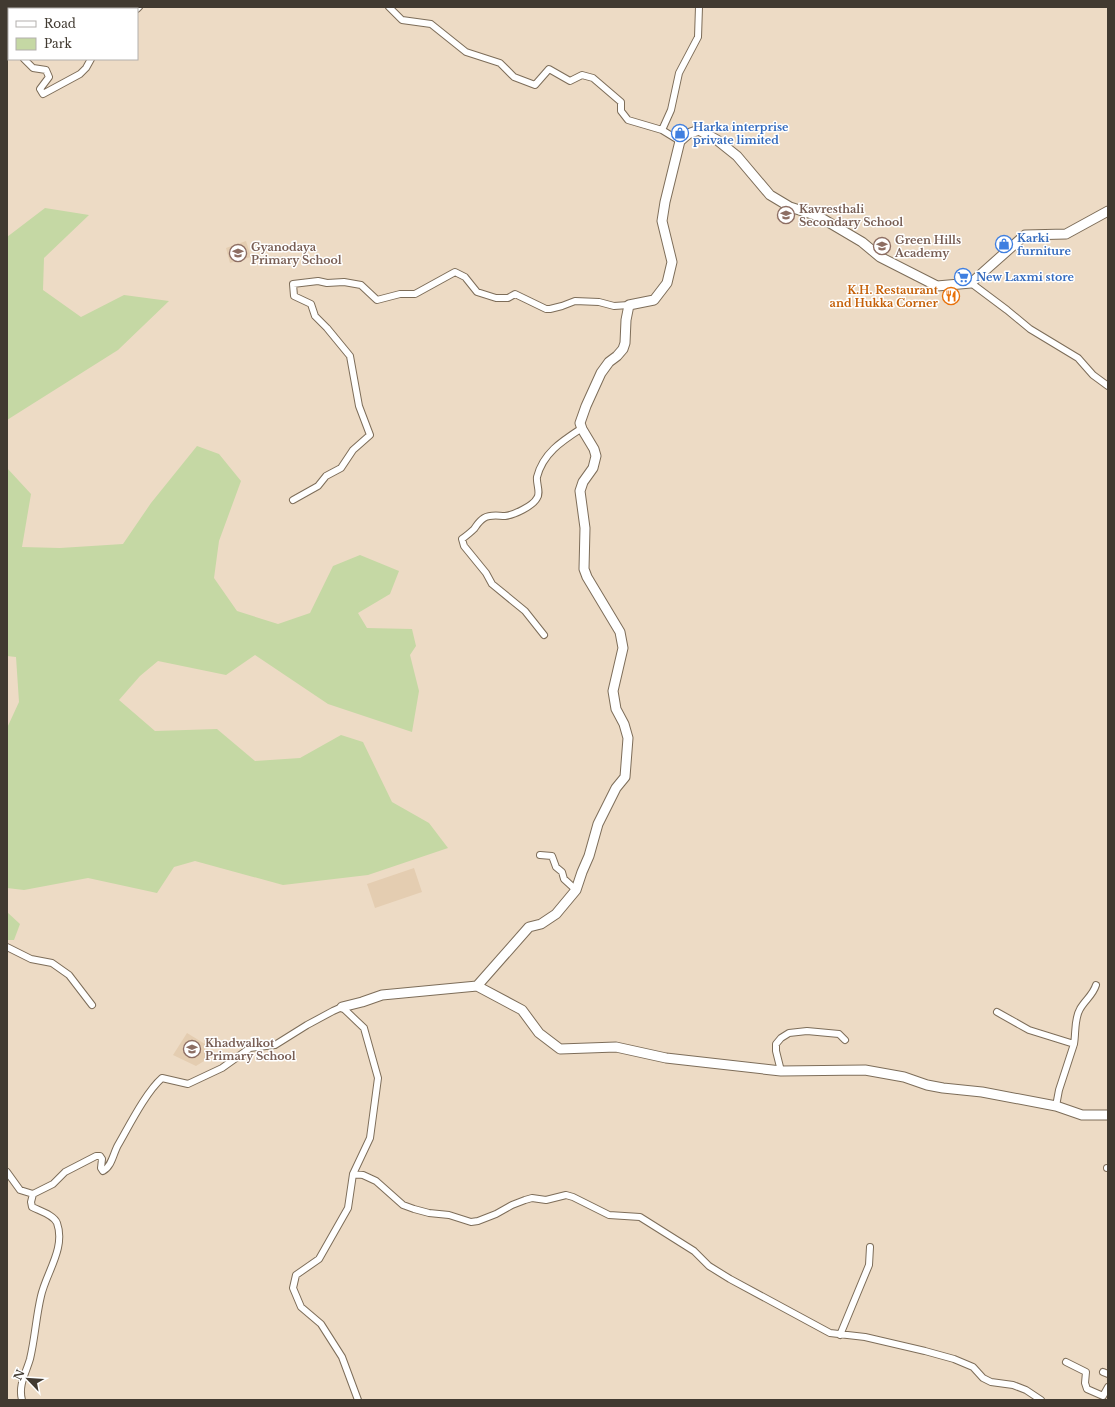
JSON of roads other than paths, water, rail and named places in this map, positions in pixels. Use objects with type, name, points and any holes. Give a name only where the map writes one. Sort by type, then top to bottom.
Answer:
[{"type":"street","points":[[389,7],[402,20],[432,24],[466,52],[500,63],[514,77],[535,85],[549,69],[570,81],[582,74],[593,78],[622,102],[621,111],[628,120],[662,130],[680,141]]},
{"type":"street","points":[[662,130],[671,110],[679,73],[698,37],[699,7]]},
{"type":"street","points":[[25,60],[33,68],[46,70],[49,77],[40,89],[43,94],[80,74],[86,68],[90,60]]},
{"type":"street","points":[[292,500],[318,486],[326,476],[341,468],[353,450],[370,435],[359,406],[350,356],[315,316],[311,304],[294,296],[293,284],[318,281],[327,283],[344,282],[361,285],[377,300],[400,294],[416,294],[455,272],[465,277],[477,292],[496,298],[508,298],[515,294],[546,309],[556,308],[575,301],[599,302],[614,306],[629,305],[654,300],[667,283],[672,262],[662,221],[665,202],[680,141],[688,134],[699,130],[716,140],[736,156],[770,195],[790,207],[818,216],[862,242],[880,257],[937,286],[971,283],[1025,235],[1066,234],[1108,212]]},
{"type":"street","points":[[971,283],[1030,329],[1078,358],[1093,375],[1108,386]]},
{"type":"street","points":[[477,986],[529,927],[541,924],[556,914],[576,890],[589,856],[598,824],[616,788],[625,777],[628,738],[624,724],[616,709],[613,691],[622,648],[620,632],[587,577],[584,569],[585,528],[580,491],[583,482],[593,468],[596,456],[594,449],[580,423],[602,373],[609,362],[621,352],[624,346],[629,305]]},
{"type":"street","points":[[544,634],[525,611],[492,584],[486,573],[464,546],[462,539],[483,519],[490,516],[506,516],[516,513],[537,499],[537,479],[549,452],[582,428]]},
{"type":"street","points":[[540,855],[552,856],[556,867],[562,872],[564,879],[576,890]]},
{"type":"street","points":[[7,947],[31,959],[52,963],[69,975],[92,1005]]},
{"type":"street","points":[[7,1172],[20,1190],[33,1194],[53,1184],[65,1172],[96,1156],[100,1156],[102,1159],[101,1168],[103,1171],[108,1168],[134,1116],[156,1082],[162,1078],[188,1084],[222,1068],[250,1048],[274,1045],[306,1025],[333,1011],[382,995],[477,986],[522,1010],[539,1033],[560,1049],[616,1047],[666,1058],[781,1071],[865,1070],[904,1077],[943,1088],[982,1092],[1056,1106],[1082,1115],[1108,1115]]},
{"type":"street","points":[[1056,1106],[1059,1090],[1074,1044],[1076,1019],[1080,1009],[1094,992],[1096,986]]},
{"type":"street","points":[[342,1007],[364,1028],[378,1078],[370,1138],[353,1174],[348,1208],[319,1259],[296,1275],[293,1288],[300,1307],[321,1324],[342,1357],[358,1400]]},
{"type":"street","points":[[997,1012],[1029,1030],[1074,1044]]},
{"type":"street","points":[[781,1071],[776,1051],[776,1044],[789,1033],[807,1031],[839,1034],[845,1040]]},
{"type":"street","points":[[353,1174],[363,1175],[376,1181],[404,1205],[428,1213],[449,1215],[471,1222],[496,1214],[512,1204],[532,1198],[546,1200],[566,1195],[609,1215],[640,1217],[694,1251],[709,1266],[730,1279],[830,1333],[865,1337],[954,1359],[973,1367],[983,1378],[991,1382],[1013,1385],[1026,1390],[1041,1400]]},
{"type":"street","points":[[22,1400],[20,1388],[30,1357],[44,1286],[56,1259],[59,1239],[58,1228],[55,1220],[48,1214],[32,1207],[31,1202],[33,1194]]},
{"type":"street","points":[[840,1335],[869,1265],[870,1247]]},
{"type":"street","points":[[1066,1362],[1086,1372],[1085,1383],[1087,1389],[1103,1396],[1108,1387]]},
{"type":"place","name":"Harka interprise private limited","points":[[680,133]]},
{"type":"place","name":"Kavresthali Secondary School","points":[[786,215]]},
{"type":"place","name":"Karki furniture","points":[[1004,244]]},
{"type":"place","name":"Green Hills Academy","points":[[882,246]]},
{"type":"place","name":"Gyanodaya Primary School","points":[[238,253]]},
{"type":"place","name":"New Laxmi store","points":[[963,277]]},
{"type":"place","name":"K.H. Restaurant and Hukka Corner","points":[[951,296]]},
{"type":"place","name":"Khadwalkot Primary School","points":[[192,1049]]}]
